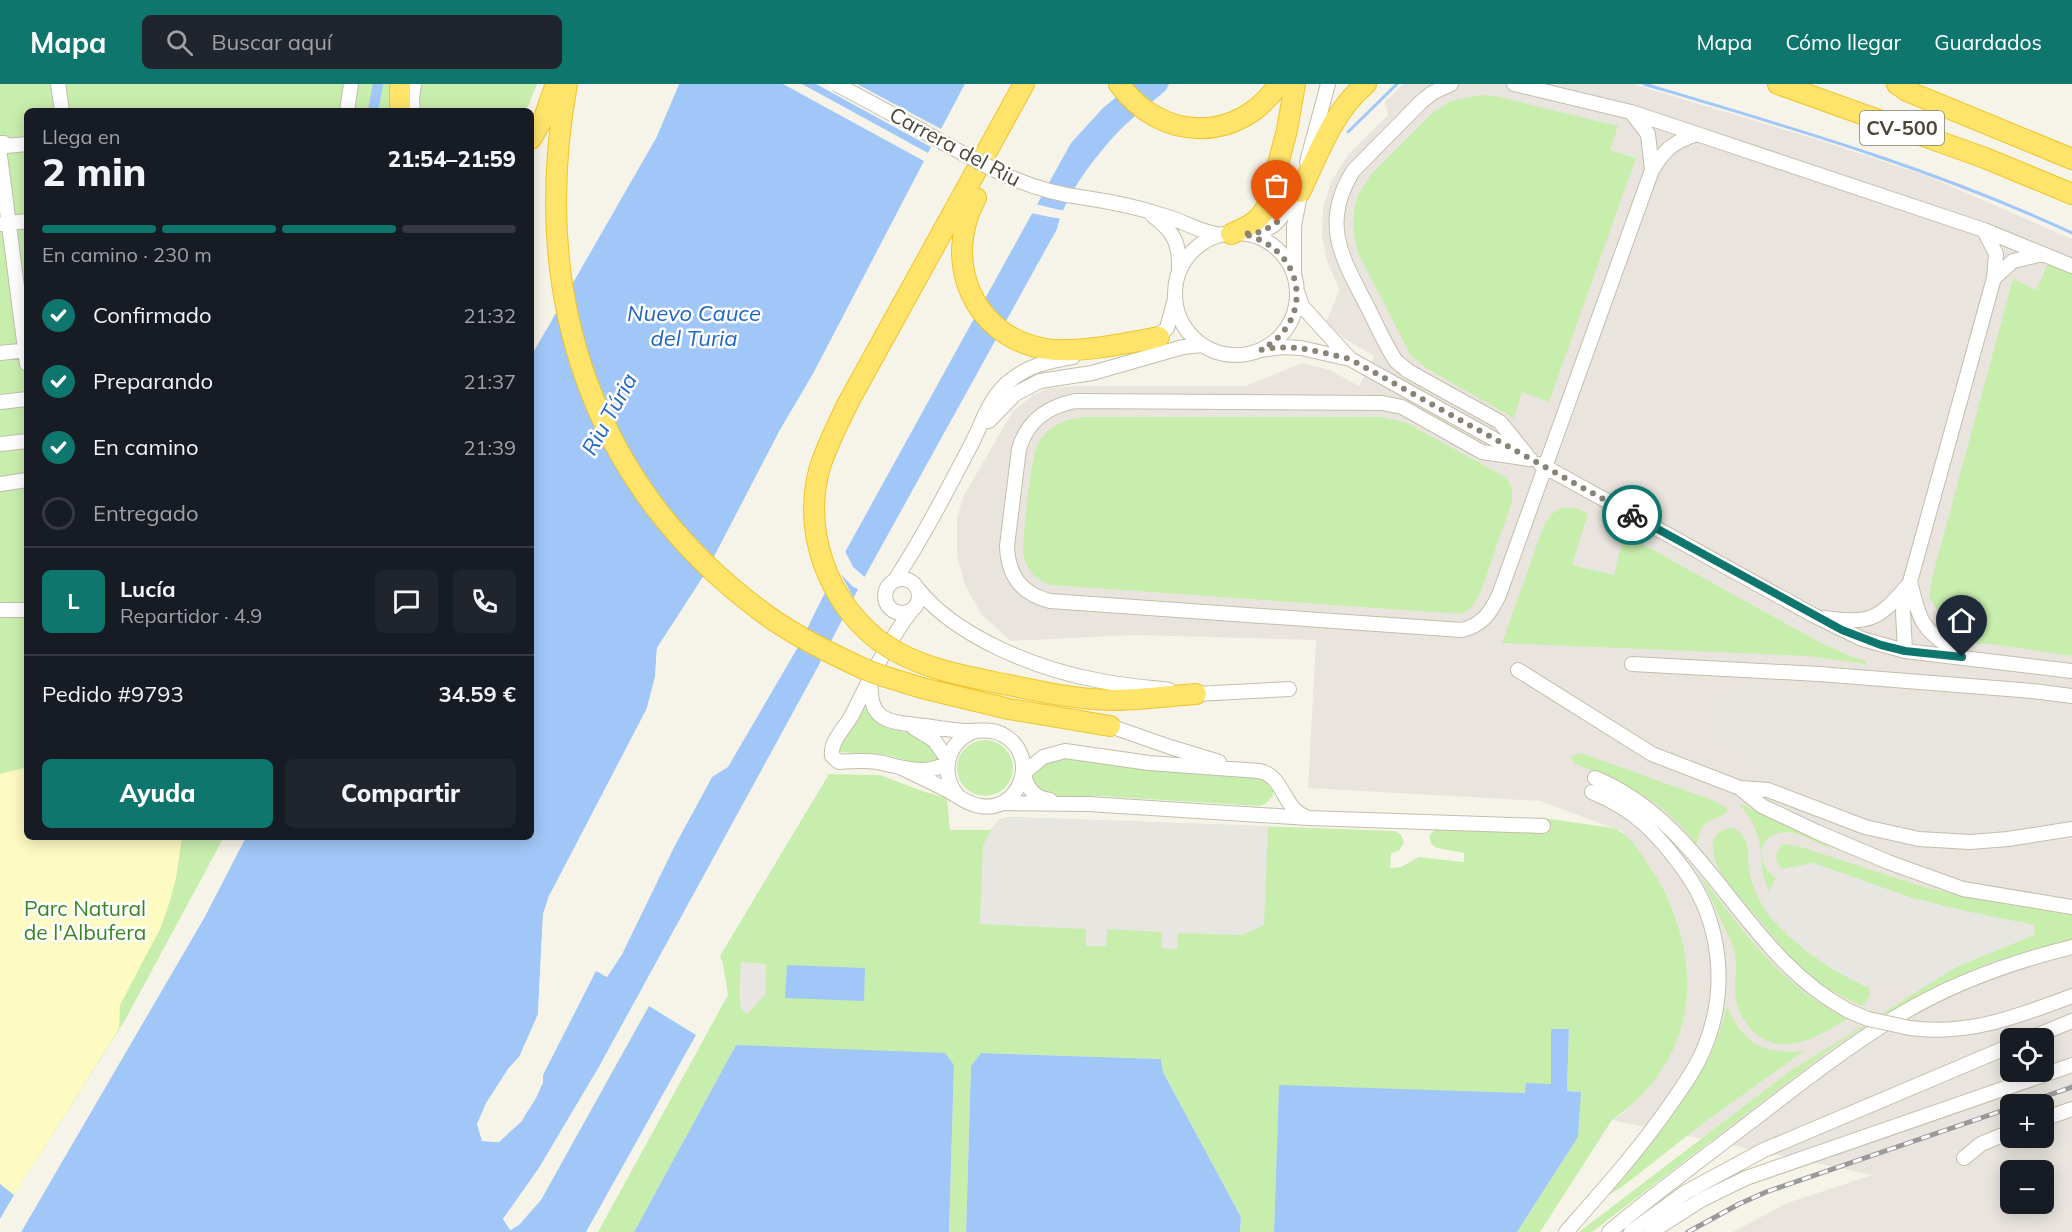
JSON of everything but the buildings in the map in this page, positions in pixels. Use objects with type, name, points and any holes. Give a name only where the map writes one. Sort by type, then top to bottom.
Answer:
[{"type":"highway","points":[[400,84],[400,108]]},
{"type":"highway","points":[[534,134],[545,115],[556,84]]},
{"type":"highway","points":[[567,84],[561,114],[555,214],[561,286],[573,340],[590,390],[606,427],[639,485],[666,520],[710,569],[744,598],[788,629],[873,674],[1009,709],[1110,726]]},
{"type":"highway","points":[[559,143],[573,84]]},
{"type":"highway","points":[[1024,84],[833,434],[820,467],[816,489],[815,525],[822,562],[833,586],[852,616],[887,644],[918,663],[1041,692],[1087,699],[1196,694]]},
{"type":"highway","points":[[1036,84],[1029,102],[969,210],[964,224],[961,240],[962,267],[971,293],[989,319],[1011,337],[1037,347],[1064,350],[1159,337]]},
{"type":"highway","points":[[1119,84],[1139,106],[1154,116],[1185,127],[1219,127],[1232,123],[1263,105],[1280,84]]},
{"type":"highway","points":[[1232,234],[1251,225],[1263,214],[1267,206],[1287,130],[1295,84]]},
{"type":"highway","points":[[1300,192],[1336,119],[1366,84]]},
{"type":"highway","points":[[1770,84],[1786,87]]},
{"type":"highway","name":"CV-500","points":[[1881,84],[1902,88]]},
{"type":"highway","name":"CV-500","points":[[1786,87],[2010,168],[2072,194]]},
{"type":"highway","points":[[1902,88],[2072,159]]},
{"type":"street","points":[[58,84],[62,108]]},
{"type":"street","points":[[347,108],[351,84]]},
{"type":"street","points":[[413,108],[414,84]]},
{"type":"street","points":[[534,124],[550,84]]},
{"type":"street","name":"Carrera del Riu","points":[[837,84],[1002,174],[1035,188],[1148,211],[1209,234],[1255,233],[1269,229],[1280,218],[1310,148]]},
{"type":"street","name":"Carrera del Riu","points":[[1296,285],[1294,232],[1300,192],[1328,84]]},
{"type":"street","points":[[1451,84],[1432,93],[1421,102],[1353,171],[1345,184],[1337,208],[1336,235],[1344,261],[1396,361],[1408,371],[1500,422],[1530,459]]},
{"type":"street","points":[[1514,84],[1631,112],[1984,230],[2072,266]]},
{"type":"street","points":[[1631,112],[1648,134],[1652,170]]},
{"type":"street","points":[[1530,459],[1482,452],[1402,407],[1392,404],[1098,401],[1063,404],[1044,411],[1022,438],[1012,503],[1007,558],[1010,569],[1021,587],[1030,594],[1050,601],[1450,629],[1471,628],[1486,618],[1493,609],[1546,468],[1652,170],[1671,144],[1697,134]]},
{"type":"street","points":[[0,143],[6,146],[24,144]]},
{"type":"street","points":[[0,156],[4,224],[24,343]]},
{"type":"street","name":"Carrera del Riu","points":[[1148,211],[1174,236],[1179,250],[1179,275]]},
{"type":"street","points":[[4,224],[24,221]]},
{"type":"street","points":[[1905,651],[1903,611],[1994,278],[1995,254],[1984,230]]},
{"type":"street","points":[[887,644],[891,625],[885,594],[920,538],[999,392],[1023,371],[1053,360],[1138,348],[1159,337],[1170,321],[1179,275],[1184,264],[1195,250],[1210,239],[1232,234],[1256,237],[1277,249],[1285,259],[1302,306],[1350,359]]},
{"type":"street","points":[[1994,278],[2013,261],[2043,254]]},
{"type":"street","points":[[1261,350],[1272,344],[1289,325],[1294,313],[1296,285]]},
{"type":"street","points":[[1175,299],[1186,330],[1202,345],[1213,351],[1231,355],[1249,354],[1283,346],[1350,359],[1815,616],[1862,639],[1905,651],[2072,670]]},
{"type":"street","points":[[972,442],[1007,401],[1023,389],[1040,381],[1092,373],[1183,347],[1202,345]]},
{"type":"street","points":[[0,353],[24,355]]},
{"type":"street","points":[[0,402],[24,399]]},
{"type":"street","points":[[0,444],[24,441]]},
{"type":"street","points":[[0,484],[24,480]]},
{"type":"street","points":[[920,538],[915,561],[918,603],[887,644],[851,717],[833,745],[832,756],[839,762],[871,762],[925,770],[938,767],[948,761]]},
{"type":"street","points":[[895,580],[905,579],[916,586],[934,607],[996,645],[1032,661],[1096,680],[1196,694],[1289,688]]},
{"type":"street","points":[[1815,616],[1851,622],[1870,618],[1891,605],[1910,582]]},
{"type":"street","points":[[1910,582],[1917,611],[1925,628],[1962,657]]},
{"type":"street","points":[[889,607],[902,613],[912,610]]},
{"type":"street","points":[[0,610],[24,610]]},
{"type":"street","points":[[1632,664],[1819,674],[2072,696]]},
{"type":"street","points":[[1518,670],[1652,754],[1740,788],[1768,790],[1865,827],[1919,839],[1979,841],[2072,829]]},
{"type":"street","points":[[873,674],[870,700],[877,712],[892,722],[910,726],[996,731],[1013,741],[1023,758],[1024,774],[1032,793],[1041,799],[1309,818],[1543,826]]},
{"type":"street","points":[[910,726],[934,740],[948,761]]},
{"type":"street","points":[[1110,726],[1202,757],[1250,769]]},
{"type":"street","points":[[960,798],[950,784],[947,774],[948,761],[961,738],[977,731]]},
{"type":"street","points":[[902,768],[970,803],[981,806],[994,806],[1002,803],[1017,791],[1024,774],[1043,757],[1065,751],[1149,763],[1250,769],[1265,771],[1273,777],[1294,811],[1309,818]]},
{"type":"street","points":[[1566,1232],[1640,1145],[1693,1070],[1703,1052],[1714,1021],[1719,982],[1716,940],[1711,921],[1690,878],[1662,841],[1641,819],[1593,785],[1620,789],[1666,823],[1793,971],[1821,995],[1849,1011],[1876,1021],[1910,1028],[1943,1030],[1981,1026],[2026,1014],[2072,996]]},
{"type":"street","points":[[1258,815],[1274,807],[1279,796],[1279,788]]},
{"type":"street","points":[[1740,788],[1762,806],[1817,832],[1888,862],[1963,889],[2072,907]]},
{"type":"street","points":[[1002,803],[1088,804]]},
{"type":"street","points":[[1609,1232],[1825,1064],[1897,1017],[1926,1000],[1986,973],[2026,959],[2072,947]]},
{"type":"street","points":[[2054,1028],[2072,1021]]},
{"type":"street","points":[[1631,1232],[1686,1192],[1764,1150],[2000,1050]]},
{"type":"street","points":[[1651,1232],[1701,1200],[1746,1178],[2072,1065]]},
{"type":"street","points":[[2054,1115],[2072,1109]]},
{"type":"street","points":[[1964,1158],[1980,1144],[2000,1136]]},
{"type":"shaded area","points":[[1403,84],[1632,84],[1819,140],[1930,177],[2072,239],[2072,1232],[1733,1232],[1787,1203],[1872,1175],[1612,1120],[1622,1114],[1647,1090],[1670,1056],[1683,1015],[1686,982],[1684,950],[1676,917],[1638,850],[1623,832],[1541,801],[1308,788],[1316,640],[1134,635],[1011,641],[982,615],[965,585],[957,556],[957,519],[963,497],[1013,411],[1033,395],[1050,388],[1078,386],[1246,386],[1302,363],[1330,370],[1359,386],[1374,356],[1345,339],[1326,322],[1339,288],[1328,264],[1322,236],[1323,208],[1331,182],[1347,156],[1388,115],[1385,102]]},
{"type":"shaded area","points":[[1743,686],[2021,706],[2072,713],[2072,814],[2060,821],[1988,830],[1945,829],[1911,824],[1741,761],[1744,753],[1719,735],[1710,706],[1728,691]]},
{"type":"shaded area","points":[[1006,817],[1268,826],[1264,925],[1242,935],[1178,933],[1177,949],[1162,948],[1162,932],[1107,929],[1106,946],[1086,946],[1086,929],[980,924],[983,845],[995,823]]},
{"type":"shaded area","points":[[1813,863],[1912,898],[2035,925],[2034,935],[1956,967],[1916,991],[1910,983],[1880,979],[1866,987],[1832,969],[1806,951],[1769,916],[1761,904],[1782,869]]},
{"type":"shaded area","points":[[741,962],[766,964],[765,995],[747,1014],[741,1009],[739,991]]},
{"type":"green space","name":"Parc Natural de l'Albufera","points":[[0,84],[537,84],[527,108],[24,108],[24,840],[222,840],[124,1022],[14,1195],[0,1184]]},
{"type":"green space","points":[[1481,95],[1496,96],[1618,126],[1610,150],[1636,158],[1549,402],[1522,392],[1514,418],[1429,370],[1411,356],[1358,253],[1353,230],[1354,210],[1358,195],[1372,173],[1432,113],[1451,101]]},
{"type":"green space","points":[[2048,264],[2072,274],[2072,656],[1991,644],[1962,643],[1965,614],[1937,609],[1929,597],[1932,578],[2013,279],[2036,290]]},
{"type":"green space","points":[[1084,417],[1382,417],[1407,423],[1507,478],[1512,489],[1512,502],[1480,594],[1472,607],[1462,614],[1051,585],[1035,577],[1026,563],[1023,551],[1033,460],[1040,440],[1049,430],[1065,421]]},
{"type":"green space","points":[[1560,508],[1577,508],[1588,514],[1572,565],[1614,575],[1624,534],[1823,644],[1867,661],[1866,664],[1808,656],[1502,643],[1544,525]]},
{"type":"green space","points":[[863,704],[875,721],[882,726],[924,737],[939,758],[932,764],[913,764],[887,755],[838,752],[837,749]]},
{"type":"green space","points":[[985,740],[996,742],[1005,748],[1011,757],[1013,768],[1011,779],[1005,788],[996,794],[985,796],[974,794],[965,788],[959,779],[957,768],[959,757],[965,748],[974,742]]},
{"type":"green space","points":[[1581,753],[1712,800],[1726,807],[1728,811],[1703,826],[1696,844],[1670,815],[1641,794],[1609,777],[1573,763],[1571,756]]},
{"type":"green space","points":[[1064,755],[1265,777],[1273,786],[1273,796],[1265,804],[1259,806],[1099,796],[1060,797],[1041,792],[1035,787],[1031,776],[1039,766]]},
{"type":"green space","points":[[829,774],[880,775],[947,798],[950,830],[990,830],[1000,819],[1012,817],[1395,831],[1401,835],[1404,842],[1399,851],[1391,853],[1390,868],[1401,867],[1419,857],[1464,862],[1464,853],[1432,845],[1429,836],[1436,828],[1543,831],[1544,818],[1612,828],[1625,835],[1640,851],[1664,891],[1674,913],[1686,961],[1687,986],[1680,1034],[1670,1056],[1652,1084],[1612,1120],[1540,1232],[1517,1232],[1578,1137],[1580,1092],[1567,1091],[1569,1029],[1551,1029],[1551,1084],[1525,1093],[1279,1086],[1274,1232],[1240,1232],[1241,1217],[1163,1072],[1161,1059],[981,1053],[971,1066],[966,1232],[949,1232],[954,1066],[736,1045],[634,1232],[598,1232],[728,995],[720,956]]},
{"type":"green space","points":[[1738,803],[1830,845],[1826,847],[1791,832],[1776,833],[1769,837],[1764,843],[1762,858],[1764,865],[1776,878],[1769,891],[1763,874],[1760,845],[1755,827]]},
{"type":"green space","points":[[1733,828],[1743,835],[1748,850],[1752,882],[1766,910],[1790,937],[1819,959],[1866,987],[1869,985],[1870,996],[1862,1006],[1819,983],[1806,973],[1735,893],[1716,863],[1713,847],[1717,834]]},
{"type":"green space","points":[[1783,844],[1798,846],[1927,888],[1987,901],[2072,913],[2072,939],[1989,963],[1885,1014],[1883,1013],[1956,967],[2034,935],[1970,912],[1912,898],[1813,863],[1782,869],[1776,856]]},
{"type":"green space","points":[[1696,870],[1745,932],[1785,976],[1823,1005],[1847,1019],[1813,1038],[1789,1044],[1777,1044],[1765,1040],[1754,1032],[1742,1018],[1737,1005],[1736,960],[1732,945]]},
{"type":"green space","points":[[1727,1006],[1740,1030],[1756,1044],[1777,1051],[1804,1051],[1702,1124],[1622,1187],[1605,1197],[1659,1133],[1696,1081],[1713,1049]]},
{"type":"green space","points":[[1864,1025],[1866,1026],[1835,1046],[1592,1232],[1579,1232],[1790,1071]]},
{"type":"sand","points":[[24,768],[24,840],[182,840],[170,901],[160,929],[120,1005],[119,1029],[14,1195],[0,1184],[0,774]]},
{"type":"water","points":[[679,84],[965,84],[704,576],[657,648],[655,677],[647,708],[549,896],[543,915],[538,1014],[519,1057],[508,1069],[477,1124],[483,1141],[499,1142],[527,1112],[538,1094],[543,1075],[596,971],[607,977],[622,954],[674,847],[712,777],[728,767],[798,647],[844,554],[1071,143],[1103,108],[1132,84],[1169,84],[1166,90],[1111,140],[1091,164],[1066,203],[1057,229],[865,576],[814,674],[599,1067],[539,1168],[503,1219],[511,1230],[520,1224],[541,1200],[649,1006],[696,1035],[586,1232],[21,1232],[204,918],[244,840],[534,840],[534,351],[656,138]]},
{"type":"water","points":[[787,965],[865,968],[864,1001],[785,998]]},
{"type":"water","points":[[1551,1029],[1569,1029],[1567,1091],[1581,1092],[1578,1137],[1517,1232],[1274,1232],[1279,1085],[1525,1093],[1526,1083],[1551,1084]]},
{"type":"water","points":[[736,1045],[945,1053],[954,1065],[949,1232],[634,1232]]},
{"type":"water","points":[[981,1053],[1161,1059],[1163,1072],[1241,1217],[1240,1232],[966,1232],[971,1066]]},
{"type":"water","points":[[0,1184],[14,1195],[0,1219]]},
{"type":"pier","points":[[676,84],[679,84],[656,138],[570,287],[592,372],[618,431],[659,499],[713,559],[924,161],[783,84],[802,84],[928,153],[931,147],[816,84],[857,84],[941,129],[965,84],[968,84],[816,376],[782,432],[706,578],[660,649],[658,678],[649,709],[632,744],[647,708],[655,677],[657,648],[704,575],[649,512],[609,451],[580,389],[557,311],[534,351],[534,345],[653,136]]},
{"type":"pier","points":[[1035,204],[1066,211],[1062,219],[1031,213]]},
{"type":"pier","points":[[844,549],[853,567],[867,579],[861,591],[852,586],[841,574],[855,601],[844,623],[825,589]]},
{"type":"pier","points":[[712,777],[674,847],[622,954],[607,977],[603,975],[620,953],[671,846],[707,781]]},
{"type":"pier","points":[[751,790],[750,798],[661,961],[652,971],[648,985],[601,1069],[542,1169],[507,1219],[511,1226],[519,1221],[520,1224],[510,1230],[503,1219],[539,1168],[599,1067]]},
{"type":"pier","points":[[604,797],[552,897],[546,915],[541,1011],[538,1014],[543,914],[549,896]]},
{"type":"pier","points":[[241,840],[244,840],[204,918],[21,1232],[18,1232],[202,917]]},
{"type":"pier","points":[[519,1057],[480,1124],[485,1138],[498,1139],[519,1119],[540,1082],[540,1073],[543,1075],[543,1083],[522,1121],[499,1142],[482,1141],[477,1124],[486,1103],[508,1069]]},
{"type":"waterway","points":[[374,108],[378,84]]},
{"type":"waterway","points":[[1348,132],[1397,84]]},
{"type":"waterway","points":[[1644,84],[1807,133],[1915,169],[2072,233]]},
{"type":"railway","points":[[2052,1094],[2072,1087]]},
{"type":"railway","points":[[1688,1232],[1766,1192],[2000,1111]]},
{"type":"way so far","points":[[1277,222],[1262,232],[1243,234],[1256,237],[1277,249],[1290,267],[1297,290],[1294,313],[1289,325],[1272,344],[1261,350],[1283,346],[1350,359],[1632,515]]},
{"type":"route","points":[[1632,515],[1815,616],[1862,639],[1905,651],[1962,657]]},
{"type":"water label","name":"Nuevo Cauce del Turia","points":[[694,326]]},
{"type":"water label","name":"Riu Túria","points":[[609,414]]}]
